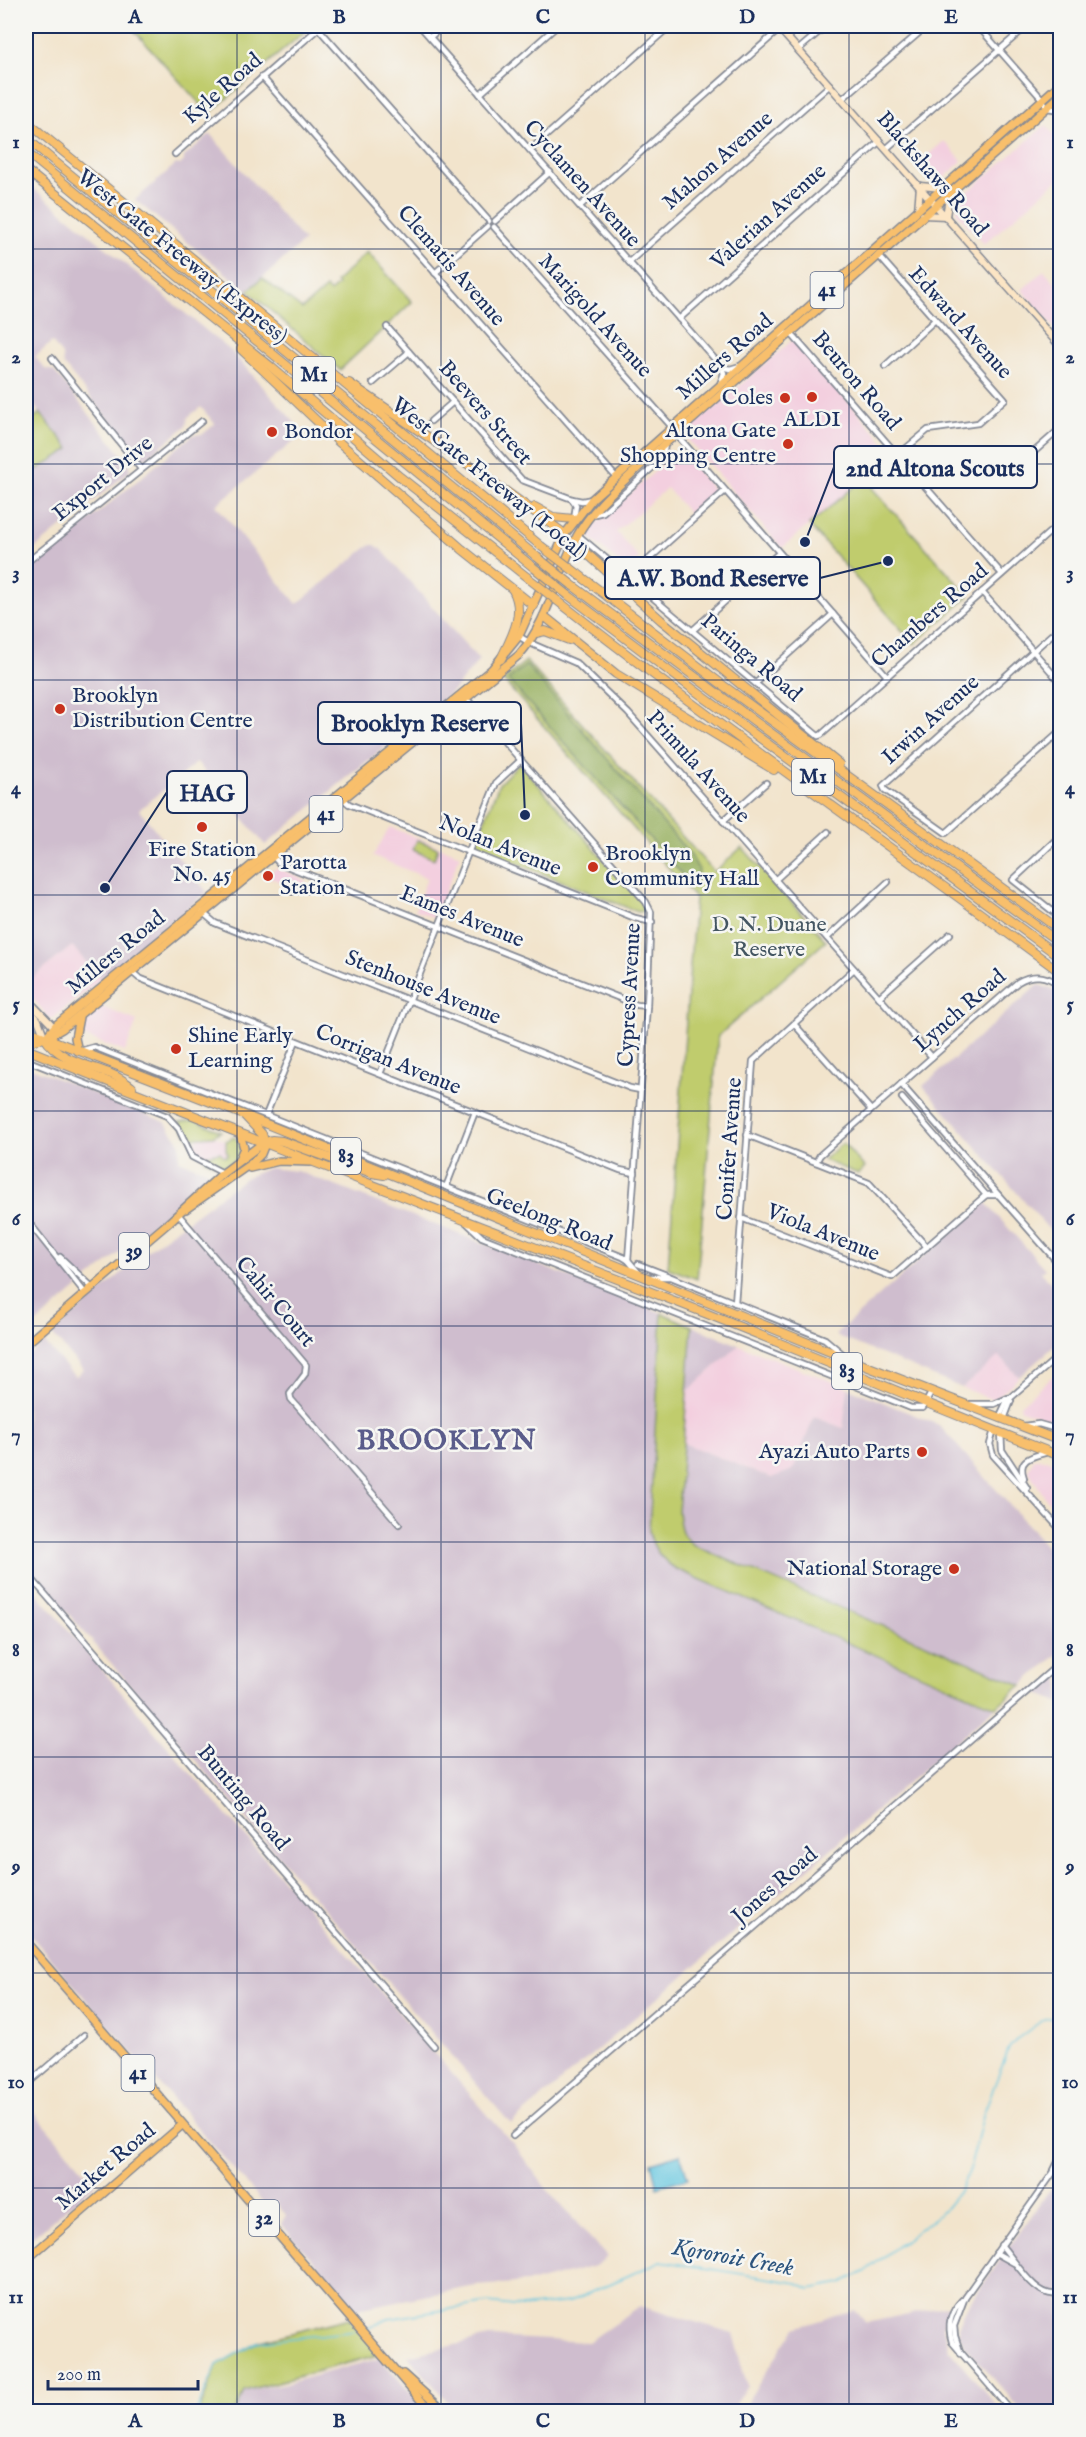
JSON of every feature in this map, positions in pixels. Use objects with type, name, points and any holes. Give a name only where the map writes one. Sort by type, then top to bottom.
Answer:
[{"type":"highway","name":"West Gate Freeway (Local)","points":[[26,121],[541,546],[716,681],[1060,930]]},
{"type":"highway","name":"West Gate Freeway (Express)","points":[[26,138],[537,557],[753,720],[1060,943]]},
{"type":"highway","name":"West Gate Freeway (Express)","points":[[26,152],[568,595],[1060,957]]},
{"type":"highway","name":"M1","points":[[26,170],[270,366],[400,477],[528,578],[707,716],[1060,972]]},
{"type":"highway","points":[[194,306],[340,443],[462,549],[534,606]]},
{"type":"highway","points":[[313,359],[475,469],[565,534]]},
{"type":"highway","points":[[475,469],[553,517],[574,519]]},
{"type":"highway","points":[[576,539],[692,645],[835,761],[911,815],[949,849]]},
{"type":"highway","points":[[501,659],[516,634],[518,604],[510,586]]},
{"type":"highway","points":[[544,616],[603,665],[632,684],[819,796]]},
{"type":"highway","points":[[536,633],[545,631],[576,642]]},
{"type":"highway","name":"Geelong Road","points":[[26,1030],[244,1115],[848,1359],[1060,1441]]},
{"type":"highway","points":[[26,1041],[46,1038],[59,1054],[114,1075],[140,1093]]},
{"type":"highway","name":"Geelong Road","points":[[26,1049],[310,1162],[680,1304],[1060,1456]]},
{"type":"highway","points":[[244,1115],[262,1134],[264,1143],[282,1141],[372,1173],[392,1175]]},
{"type":"highway","points":[[444,1212],[448,1198]]},
{"type":"highway","points":[[998,1432],[1001,1418]]},
{"type":"main road","name":"Blackshaws Road","points":[[779,27],[1060,346]]},
{"type":"main road","name":"Millers Road","points":[[46,1038],[61,1030],[77,1012],[464,696],[511,662],[530,643],[536,633],[576,539],[591,515],[665,444],[674,431],[720,384],[921,212],[942,188],[1060,84]]},
{"type":"main road","name":"Millers Road","points":[[933,201],[950,192],[1060,99]]},
{"type":"main road","points":[[942,188],[920,186],[918,192],[921,212],[946,216],[950,192]]},
{"type":"main road","name":"Millers Road","points":[[516,634],[534,606],[565,534],[574,519],[592,499],[879,256],[921,212]]},
{"type":"main road","points":[[565,534],[576,539]]},
{"type":"main road","points":[[534,606],[544,616]]},
{"type":"main road","name":"Millers Road","points":[[464,696],[501,659]]},
{"type":"main road","name":"Millers Road","points":[[46,1038],[54,1027],[132,972],[201,911]]},
{"type":"main road","points":[[26,998],[54,1027]]},
{"type":"main road","points":[[26,1008],[40,1024],[46,1038]]},
{"type":"main road","points":[[77,1012],[75,1030],[79,1051]]},
{"type":"main road","points":[[238,1161],[244,1148],[240,1134]]},
{"type":"main road","name":"39","points":[[177,1215],[243,1170],[261,1154],[264,1143]]},
{"type":"main road","name":"39","points":[[26,1344],[223,1173],[264,1143]]},
{"type":"main road","name":"39","points":[[243,1170],[275,1161],[310,1162]]},
{"type":"main road","points":[[223,1173],[229,1180]]},
{"type":"main road","name":"41","points":[[26,1942],[182,2125]]},
{"type":"main road","name":"Market Road","points":[[26,2260],[182,2125]]},
{"type":"main road","name":"32","points":[[182,2125],[431,2412]]},
{"type":"main road","name":"32","points":[[387,2361],[423,2390],[445,2412]]},
{"type":"street","name":"Cyclamen Avenue","points":[[420,26],[720,365]]},
{"type":"street","points":[[430,37],[443,26]]},
{"type":"street","points":[[480,94],[557,26]]},
{"type":"street","points":[[530,150],[670,26]]},
{"type":"street","points":[[799,49],[826,26]]},
{"type":"street","points":[[842,99],[927,26]]},
{"type":"street","points":[[978,26],[1043,100],[1049,106],[1060,110]]},
{"type":"street","points":[[886,148],[1027,26]]},
{"type":"street","name":"Kyle Road","points":[[174,154],[320,27]]},
{"type":"street","name":"Marigold Avenue","points":[[320,27],[887,676]]},
{"type":"street","points":[[580,206],[779,27]]},
{"type":"street","name":"Clematis Avenue","points":[[262,77],[616,477]]},
{"type":"street","name":"Mahon Avenue","points":[[629,262],[830,85]]},
{"type":"street","name":"Valerian Avenue","points":[[679,319],[880,141]]},
{"type":"street","points":[[435,273],[550,172]]},
{"type":"street","name":"Edward Avenue","points":[[879,256],[1005,399],[978,423],[928,430],[898,455]]},
{"type":"street","points":[[885,366],[935,320]]},
{"type":"street","name":"Beevers Street","points":[[387,327],[522,480],[572,499],[582,501],[592,499]]},
{"type":"street","name":"Beuron Road","points":[[773,338],[790,333],[1002,574]]},
{"type":"street","points":[[373,383],[409,352]]},
{"type":"street","points":[[52,358],[141,469]]},
{"type":"street","points":[[720,365],[730,369],[742,365]]},
{"type":"street","points":[[720,365],[724,373],[720,384]]},
{"type":"street","points":[[431,421],[453,402]]},
{"type":"street","name":"Export Drive","points":[[26,563],[202,421]]},
{"type":"street","points":[[1001,481],[1060,429]]},
{"type":"street","points":[[629,578],[725,492]]},
{"type":"street","points":[[572,499],[576,505],[574,519]]},
{"type":"street","name":"Chambers Road","points":[[821,735],[1060,523]]},
{"type":"street","name":"Paringa Road","points":[[576,539],[606,559],[814,733],[821,735]]},
{"type":"street","points":[[693,630],[779,553]]},
{"type":"street","points":[[981,592],[1060,682]]},
{"type":"street","points":[[756,683],[833,614]]},
{"type":"street","name":"Irwin Avenue","points":[[1060,627],[883,786],[885,790],[946,833],[1060,732]]},
{"type":"street","name":"Primula Avenue","points":[[516,634],[530,643],[564,656],[587,673],[628,713],[932,1058]]},
{"type":"street","name":"Cypress Avenue","points":[[464,696],[646,902],[651,912],[647,1006],[628,1260]]},
{"type":"street","points":[[380,1074],[496,783],[521,760]]},
{"type":"street","points":[[723,821],[766,783]]},
{"type":"street","name":"Nolan Avenue","points":[[341,797],[350,804],[469,852],[635,918],[652,922]]},
{"type":"street","points":[[776,879],[828,832]]},
{"type":"street","points":[[1060,836],[1013,880],[1060,917]]},
{"type":"street","name":"Eames Avenue","points":[[271,854],[278,862],[637,1005],[647,1006]]},
{"type":"street","points":[[827,938],[888,882]]},
{"type":"street","name":"Stenhouse Avenue","points":[[201,911],[215,922],[630,1088],[640,1090]]},
{"type":"street","points":[[879,997],[950,934]]},
{"type":"street","name":"Conifer Avenue","points":[[735,1303],[753,1061],[854,969]]},
{"type":"street","name":"Corrigan Avenue","points":[[132,972],[139,978],[296,1041],[620,1170],[635,1173]]},
{"type":"street","name":"Lynch Road","points":[[816,1162],[820,1155],[1018,982],[1032,976],[1046,977],[1060,985]]},
{"type":"street","points":[[794,1024],[871,1110]]},
{"type":"street","points":[[266,1115],[296,1041]]},
{"type":"street","points":[[79,1051],[94,1047],[446,1187],[628,1260],[643,1277],[671,1277]]},
{"type":"street","points":[[26,1060],[167,1116],[179,1129],[192,1157],[223,1173]]},
{"type":"street","points":[[901,1084],[1060,1264]]},
{"type":"street","points":[[902,1098],[986,1195],[998,1195]]},
{"type":"street","points":[[446,1187],[475,1112]]},
{"type":"street","points":[[923,1123],[930,1117]]},
{"type":"street","points":[[747,1135],[871,1185],[927,1247],[986,1195],[988,1183]]},
{"type":"street","name":"Cahir Court","points":[[177,1215],[306,1365],[305,1374],[290,1394],[291,1399],[399,1524]]},
{"type":"street","name":"Viola Avenue","points":[[741,1218],[892,1276],[927,1247]]},
{"type":"street","points":[[26,1219],[85,1293]]},
{"type":"street","points":[[519,1226],[538,1224]]},
{"type":"street","points":[[56,1254],[92,1287]]},
{"type":"street","points":[[638,1264],[825,1338],[848,1359]]},
{"type":"street","points":[[1001,1418],[1005,1404],[1060,1355]]},
{"type":"street","points":[[927,1403],[932,1391]]},
{"type":"street","points":[[965,1404],[993,1404],[1014,1396]]},
{"type":"street","points":[[1020,1426],[1039,1424],[1060,1430]]},
{"type":"street","points":[[998,1432],[1002,1450],[1032,1497]]},
{"type":"street","points":[[998,1432],[990,1444],[993,1455],[1060,1529]]},
{"type":"street","points":[[1032,1497],[1022,1473],[1023,1463],[1029,1457],[1050,1452]]},
{"type":"street","name":"Bunting Road","points":[[26,1572],[434,2046]]},
{"type":"street","name":"Jones Road","points":[[513,2136],[1060,1663]]},
{"type":"street","points":[[26,2085],[84,2035]]},
{"type":"street","points":[[1053,2173],[1060,2158]]},
{"type":"street","points":[[1012,2412],[961,2354],[954,2326],[965,2297],[1060,2165]]},
{"type":"street","points":[[1002,2245],[1016,2264],[1044,2293],[1054,2295],[1060,2293]]},
{"type":"street","points":[[996,2253],[1016,2264]]},
{"type":"shaded area","points":[[1046,125],[1060,142],[1060,178],[984,244],[957,213],[958,200]]},
{"type":"shaded area","points":[[210,134],[304,241],[248,291],[135,200],[176,164],[180,165],[184,157]]},
{"type":"shaded area","points":[[944,141],[962,161],[944,178],[926,177],[915,166]]},
{"type":"shaded area","points":[[26,182],[231,351],[304,433],[216,505],[297,604],[370,545],[375,545],[382,550],[479,660],[454,690],[265,845],[197,762],[139,810],[207,892],[101,979],[72,946],[26,983],[26,572],[193,435],[203,434],[215,424],[201,407],[188,417],[186,426],[146,458],[140,458],[63,364],[62,355],[52,342],[35,357],[45,369],[54,371],[130,465],[130,471],[26,556],[26,490],[32,484],[26,475],[26,425],[40,413],[26,395]]},
{"type":"shaded area","points":[[1044,270],[1060,288],[1060,334],[1022,290]]},
{"type":"shaded area","name":"Altona Gate Shopping Centre","points":[[794,339],[893,453],[782,548],[683,434]]},
{"type":"shaded area","points":[[679,450],[715,491],[689,514],[667,488],[616,532],[639,558],[627,569],[589,537],[588,531]]},
{"type":"shaded area","points":[[390,827],[460,855],[435,918],[415,910],[427,878],[373,856]]},
{"type":"shaded area","points":[[276,868],[307,882],[300,889],[266,876]]},
{"type":"shaded area","points":[[72,946],[101,979],[53,1018],[49,1018],[26,990],[26,983]]},
{"type":"shaded area","points":[[1038,985],[1060,991],[1060,1242],[923,1086]]},
{"type":"shaded area","points":[[102,1007],[137,1021],[125,1052],[83,1036],[81,1024]]},
{"type":"shaded area","points":[[26,1066],[165,1122],[180,1143],[179,1160],[208,1171],[209,1177],[26,1332]]},
{"type":"shaded area","points":[[201,1131],[234,1144],[224,1164],[199,1155],[194,1147]]},
{"type":"shaded area","points":[[269,1168],[297,1171],[662,1313],[649,1531],[663,1560],[676,1569],[996,1707],[511,2124],[26,1565],[26,1358],[44,1342],[75,1377],[83,1370],[52,1334],[148,1250],[245,1178]]},
{"type":"shaded area","points":[[985,1202],[1045,1269],[1041,1272],[1058,1291],[1060,1289],[1060,1341],[1019,1377],[999,1356],[962,1388],[835,1335]]},
{"type":"shaded area","points":[[692,1326],[739,1345],[687,1392]]},
{"type":"shaded area","points":[[739,1345],[848,1388],[843,1428],[814,1417],[793,1471],[771,1478],[683,1443],[687,1392]]},
{"type":"shaded area","points":[[999,1355],[1019,1377],[994,1400],[962,1388]]},
{"type":"shaded area","points":[[1060,1370],[1060,1423],[1021,1410],[1020,1405]]},
{"type":"shaded area","points":[[848,1388],[939,1425],[1060,1562],[1060,1652],[1022,1685],[695,1546],[684,1538],[679,1526],[678,1512],[683,1443],[771,1478],[793,1470],[814,1417],[843,1428]]},
{"type":"shaded area","points":[[1034,1459],[1045,1459],[1060,1464],[1060,1515],[1046,1499],[1028,1470]]},
{"type":"shaded area","points":[[26,1580],[159,1737],[514,2145],[545,2187],[607,2257],[595,2266],[539,2281],[476,2286],[356,2309],[281,2224],[286,2215],[275,2202],[264,2204],[26,1930]]},
{"type":"shaded area","points":[[1060,1673],[1060,1703],[1037,1693]]},
{"type":"shaded area","points":[[26,2103],[95,2184],[26,2243]]},
{"type":"shaded area","points":[[1060,2175],[1060,2409],[1058,2411],[1022,2411],[965,2346],[960,2336],[959,2326],[963,2313]]},
{"type":"shaded area","points":[[950,2305],[943,2327],[948,2348],[1001,2411],[741,2411],[795,2328],[855,2310],[866,2323]]},
{"type":"shaded area","points":[[640,2306],[733,2333],[747,2386],[730,2411],[456,2411],[408,2356],[489,2337],[588,2342]]},
{"type":"shaded area","points":[[380,2358],[427,2412],[237,2412],[244,2391],[288,2383]]},
{"type":"green space","points":[[130,26],[311,26],[209,114]]},
{"type":"green space","points":[[367,252],[412,302],[340,370],[248,291],[262,278],[302,309],[326,288],[330,292],[338,285],[336,282]]},
{"type":"green space","points":[[40,413],[70,449],[27,476],[26,425]]},
{"type":"green space","points":[[893,453],[901,463],[872,488],[969,596],[914,644],[809,525]]},
{"type":"green space","name":"D. N. Duane Reserve","points":[[526,661],[714,872],[742,847],[826,941],[718,1036],[697,1279],[668,1268],[695,898],[503,680]]},
{"type":"green space","points":[[526,665],[690,854],[699,870],[695,889],[508,680]]},
{"type":"green space","points":[[519,763],[640,900],[645,907],[643,911],[638,912],[474,846],[499,784]]},
{"type":"green space","points":[[417,840],[438,848],[434,859],[413,850]]},
{"type":"green space","points":[[196,1120],[221,1131],[213,1136],[189,1138],[179,1122]]},
{"type":"green space","points":[[234,1137],[238,1140],[240,1149],[233,1162],[222,1166],[205,1160],[206,1155],[220,1152],[225,1157],[228,1154],[226,1141]]},
{"type":"green space","points":[[843,1143],[865,1168],[858,1174],[823,1160]]},
{"type":"green space","points":[[662,1313],[692,1326],[678,1512],[684,1536],[695,1546],[1022,1685],[996,1707],[676,1569],[662,1558],[655,1548],[649,1531]]},
{"type":"green space","points":[[349,2318],[381,2354],[244,2391],[236,2411],[199,2412],[217,2365],[257,2342]]},
{"type":"water","points":[[680,2154],[688,2178],[657,2187],[651,2163]]},
{"type":"waterway","name":"Kororoit Creek","points":[[364,2330],[388,2319],[488,2303],[522,2307],[569,2302],[661,2261],[798,2283],[810,2289],[841,2283],[864,2272],[943,2211],[960,2190],[969,2172],[984,2112],[1009,2048],[1017,2039],[1044,2019],[1060,2016]]},
{"type":"waterway","name":"Kororoit Creek","points":[[196,2412],[217,2365],[257,2342],[356,2331]]},
{"type":"place","name":"ALDI","points":[[812,397]]},
{"type":"place","name":"Coles","points":[[785,398]]},
{"type":"place","name":"Bondor","points":[[272,432]]},
{"type":"place","name":"Altona Gate Shopping Centre","points":[[788,444]]},
{"type":"place","name":"2nd Altona Scouts","points":[[805,542]]},
{"type":"place","name":"A.W. Bond Reserve","points":[[888,561]]},
{"type":"place","name":"Brooklyn Distribution Centre","points":[[60,709]]},
{"type":"place","name":"Brooklyn Reserve","points":[[525,815]]},
{"type":"place","name":"Fire Station No. 45","points":[[202,827]]},
{"type":"place","name":"Brooklyn Community Hall","points":[[593,867]]},
{"type":"place","name":"Parotta Station","points":[[268,876]]},
{"type":"place","name":"HAG","points":[[105,888]]},
{"type":"place","name":"Shine Early Learning","points":[[176,1049]]},
{"type":"place","name":"Ayazi Auto Parts","points":[[922,1452]]},
{"type":"place","name":"National Storage","points":[[954,1569]]},
{"type":"district","name":"BROOKLYN","points":[[447,1441]]}]
